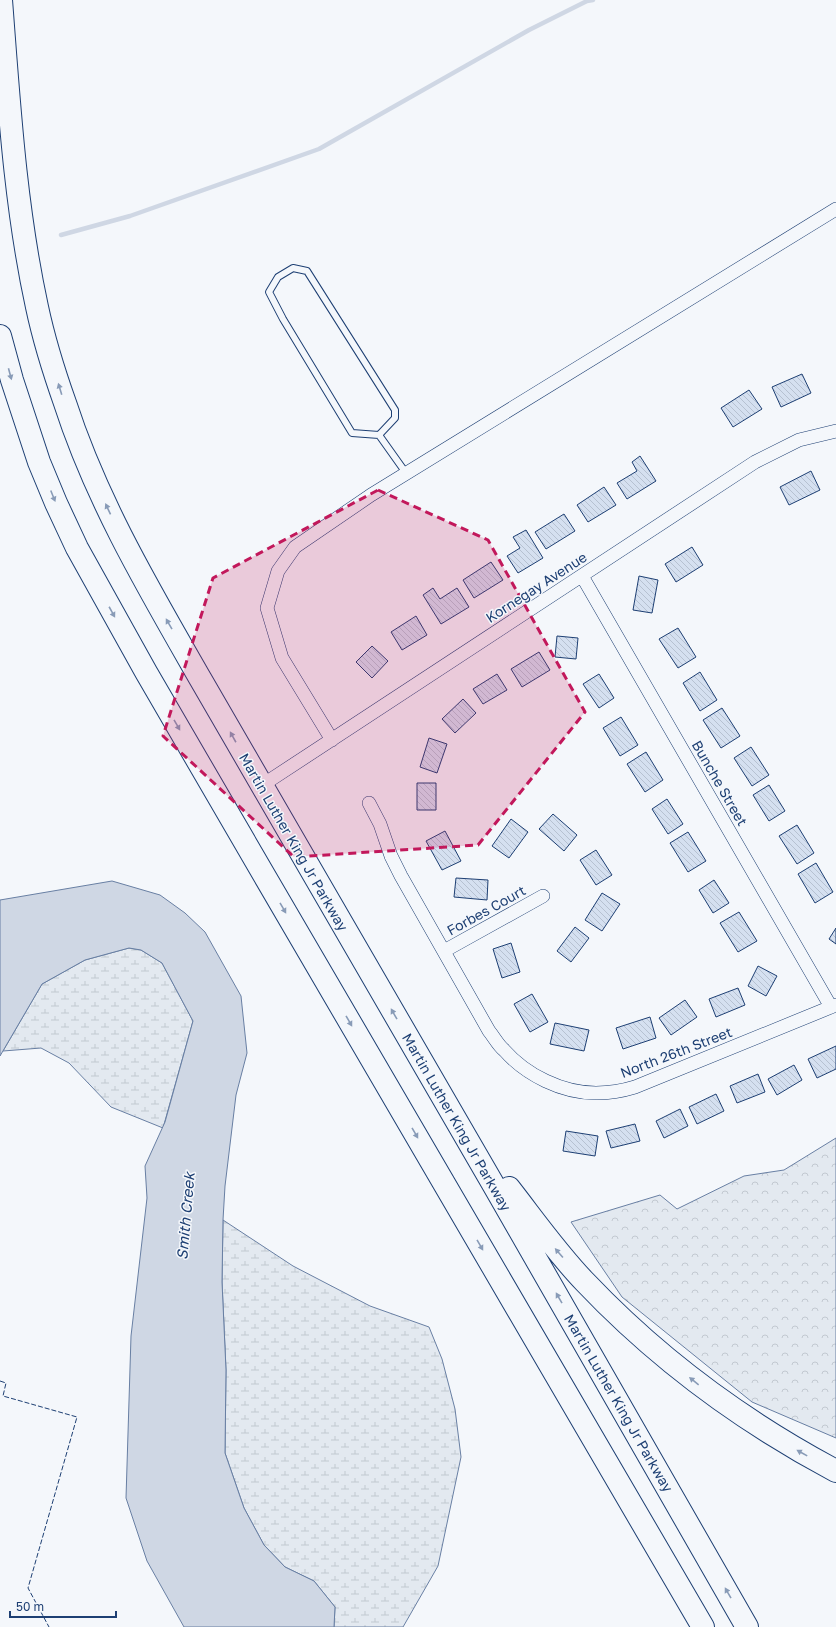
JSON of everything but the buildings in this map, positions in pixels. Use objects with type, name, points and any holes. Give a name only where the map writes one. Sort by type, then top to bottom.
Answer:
[{"type":"highway","name":"Martin Luther King Jr Parkway","points":[[1,0],[14,162],[37,308],[66,407],[85,459],[109,513],[162,612],[261,786],[456,1120],[747,1627]]},
{"type":"highway","points":[[0,336],[12,380],[39,462],[56,503],[85,562],[146,672],[244,841],[703,1627]]},
{"type":"highway","points":[[456,1120],[553,1246],[584,1282],[622,1320],[697,1384],[741,1415],[796,1450],[836,1472]]},
{"type":"street","points":[[332,740],[282,658],[267,608],[278,571],[295,547],[406,473],[836,209]]},
{"type":"street","name":"Kornegay Avenue","points":[[261,786],[755,462],[799,440],[836,431]]},
{"type":"street","name":"Bunche Street","points":[[582,576],[834,1006]]},
{"type":"street","points":[[368,803],[380,824],[391,856],[401,876],[444,951]]},
{"type":"street","name":"Forbes Court","points":[[444,951],[543,896]]},
{"type":"street","name":"North 26th Street","points":[[444,951],[489,1031],[502,1049],[516,1062],[535,1075],[553,1084],[575,1091],[595,1094],[635,1088],[834,1006]]},
{"type":"lane","points":[[293,268],[307,271],[395,410],[395,418],[379,435],[352,433],[283,319],[269,292],[278,277],[293,268]]},
{"type":"lane","points":[[379,435],[406,473]]},
{"type":"highlighted area","points":[[378,490],[488,540],[585,712],[478,845],[294,857],[163,736],[213,578]]},
{"type":"green space","points":[[129,948],[141,950],[162,963],[193,1021],[163,1128],[111,1107],[69,1063],[41,1048],[3,1051],[42,984],[85,960]]},
{"type":"green space","points":[[836,1138],[836,1438],[752,1402],[622,1297],[571,1222],[660,1195],[677,1209],[744,1176],[784,1170]]},
{"type":"green space","points":[[223,1220],[293,1266],[370,1306],[429,1327],[442,1359],[455,1409],[461,1457],[438,1566],[403,1627],[334,1627],[335,1607],[314,1581],[285,1567],[264,1545],[244,1508],[225,1453],[226,1370],[222,1282]]},
{"type":"water","name":"Smith Creek","points":[[112,881],[160,895],[185,913],[205,932],[241,996],[247,1053],[236,1095],[225,1186],[223,1220],[222,1282],[226,1370],[225,1453],[244,1508],[264,1545],[285,1567],[314,1581],[335,1607],[334,1627],[184,1627],[147,1561],[126,1498],[131,1336],[147,1198],[145,1166],[165,1122],[193,1021],[162,963],[141,950],[129,948],[85,960],[42,984],[0,1056],[0,900]]},
{"type":"waterway","points":[[61,235],[130,216],[319,149],[529,30],[587,1],[593,0]]},
{"type":"fence","points":[[0,1381],[6,1383],[3,1396],[77,1417],[28,1588],[49,1627]]}]
